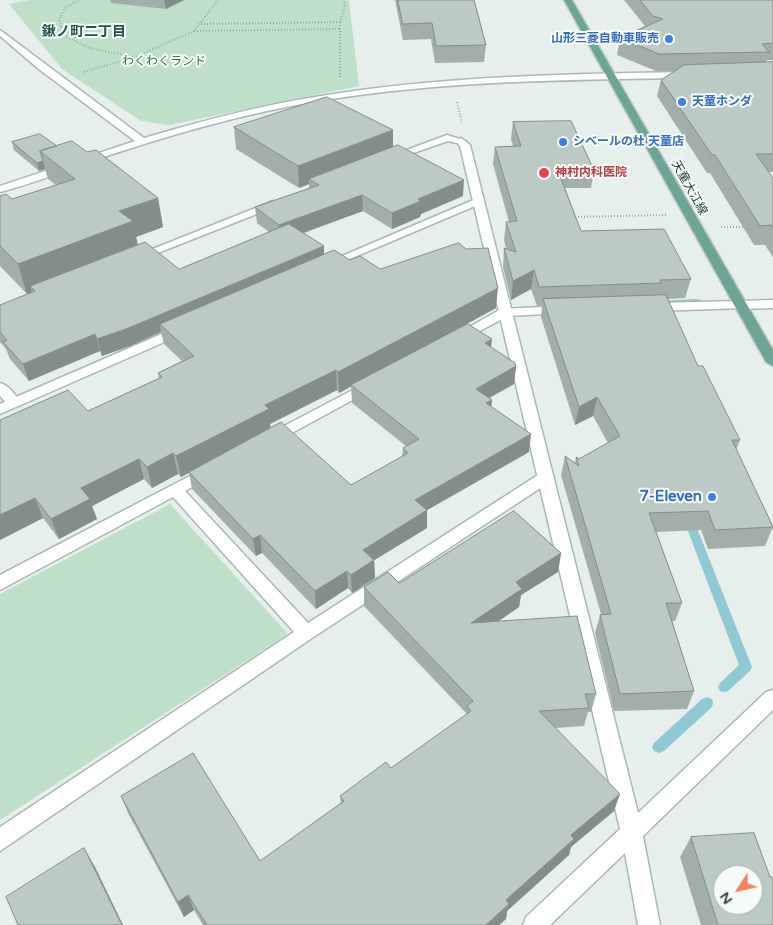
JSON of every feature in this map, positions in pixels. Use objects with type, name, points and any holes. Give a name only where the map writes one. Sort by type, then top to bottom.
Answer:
[{"type":"main road","name":"天童大江線","points":[[568,0],[773,362]]},
{"type":"street","points":[[0,32],[57,78],[142,141]]},
{"type":"street","points":[[0,189],[142,141],[260,110],[340,96],[453,82],[697,75]]},
{"type":"street","points":[[379,163],[441,140],[453,138],[465,145],[632,833],[649,925]]},
{"type":"street","points":[[130,260],[287,199]]},
{"type":"street","points":[[313,271],[478,201]]},
{"type":"street","points":[[643,308],[773,304]]},
{"type":"street","points":[[444,344],[505,312],[574,310]]},
{"type":"street","points":[[0,409],[195,323]]},
{"type":"street","points":[[262,443],[384,377]]},
{"type":"street","points":[[0,387],[14,403]]},
{"type":"street","points":[[0,583],[218,466]]},
{"type":"street","points":[[0,840],[306,633],[546,477]]},
{"type":"street","points":[[175,490],[306,633]]},
{"type":"street","points":[[534,925],[773,698]]},
{"type":"path","points":[[79,0],[65,8],[59,20],[65,36],[89,48],[135,57]]},
{"type":"path","points":[[57,78],[135,57],[194,31],[218,0]]},
{"type":"path","points":[[340,96],[340,22],[345,6],[344,0]]},
{"type":"path","points":[[201,24],[340,22]]},
{"type":"path","points":[[194,31],[340,29]]},
{"type":"path","points":[[453,82],[463,126],[461,141]]},
{"type":"path","points":[[571,217],[690,214]]},
{"type":"path","points":[[697,227],[754,227]]},
{"type":"green space","name":"わくわくランド","points":[[29,0],[349,0],[359,86],[169,125],[141,121],[62,69],[9,4]]},
{"type":"green space","points":[[170,504],[288,634],[0,820],[0,594]]},
{"type":"building","points":[[398,0],[474,0],[486,45],[436,46],[432,23],[403,24]]},
{"type":"building","points":[[640,0],[773,0],[773,43],[762,44],[769,52],[659,54],[620,38],[663,19],[653,16]]},
{"type":"building","points":[[773,62],[773,154],[756,154],[773,178],[773,228],[771,225],[760,226],[715,155],[712,155],[661,80],[684,65]]},
{"type":"building","points":[[327,97],[393,130],[298,166],[234,127]]},
{"type":"building","points":[[571,121],[594,170],[558,171],[581,231],[664,229],[691,279],[660,280],[661,283],[539,287],[534,270],[513,281],[504,248],[516,252],[506,222],[517,221],[495,147],[521,146],[513,122]]},
{"type":"building","points":[[40,134],[57,146],[40,151],[43,161],[37,163],[12,142]]},
{"type":"building","points":[[72,141],[87,152],[96,150],[158,198],[119,211],[133,221],[18,264],[0,246],[0,196],[6,194],[12,199],[75,179],[40,151]]},
{"type":"building","points":[[398,145],[464,180],[418,199],[421,201],[392,213],[362,195],[279,225],[255,207],[319,185],[309,179]]},
{"type":"building","points":[[289,224],[324,246],[126,329],[97,339],[95,334],[23,364],[3,342],[7,340],[0,332],[0,305],[35,291],[30,286],[145,242],[179,269]]},
{"type":"building","points":[[459,243],[466,249],[488,248],[498,288],[338,372],[336,370],[265,405],[269,409],[176,456],[173,453],[147,467],[139,459],[81,488],[90,499],[51,519],[35,498],[0,515],[0,420],[68,390],[88,411],[162,377],[158,373],[194,356],[160,324],[334,250],[350,260],[360,256],[380,269]]},
{"type":"building","points":[[666,295],[698,366],[703,366],[740,440],[732,440],[773,527],[715,530],[708,511],[649,513],[682,603],[666,603],[694,691],[620,694],[600,615],[611,614],[565,456],[579,466],[576,457],[579,459],[620,436],[597,397],[579,407],[543,299]]},
{"type":"building","points":[[468,324],[492,339],[485,343],[515,363],[516,366],[476,389],[492,400],[486,403],[531,434],[415,500],[427,510],[363,550],[374,560],[351,575],[347,571],[315,591],[260,535],[253,539],[189,472],[281,422],[351,485],[408,453],[403,448],[419,439],[351,385]]},
{"type":"building","points":[[514,511],[561,553],[516,582],[522,589],[471,623],[577,616],[596,694],[585,694],[589,708],[539,711],[620,794],[571,835],[574,839],[506,900],[509,904],[486,925],[207,925],[188,895],[178,902],[121,796],[193,753],[260,861],[344,801],[340,796],[386,762],[391,768],[471,711],[467,706],[473,701],[364,587],[388,572],[399,583]]},
{"type":"building","points":[[754,833],[770,877],[773,877],[773,925],[718,925],[715,915],[763,915],[763,865],[713,865],[713,909],[691,837]]},
{"type":"building","points":[[84,848],[122,925],[18,925],[6,897]]},
{"type":"waterway","points":[[657,303],[698,301]]},
{"type":"waterway","points":[[688,518],[746,667],[724,687]]},
{"type":"waterway","points":[[659,747],[707,703]]},
{"type":"place","name":"山形三菱自動車販売","points":[[669,39]]},
{"type":"place","name":"天童ホンダ","points":[[682,102]]},
{"type":"place","name":"シベールの杜 天童店","points":[[563,142]]},
{"type":"place","name":"神村内科医院","points":[[544,173]]},
{"type":"place","name":"7-Eleven","points":[[712,497]]},
{"type":"district","name":"鍬ノ町二丁目","points":[[84,32]]}]
